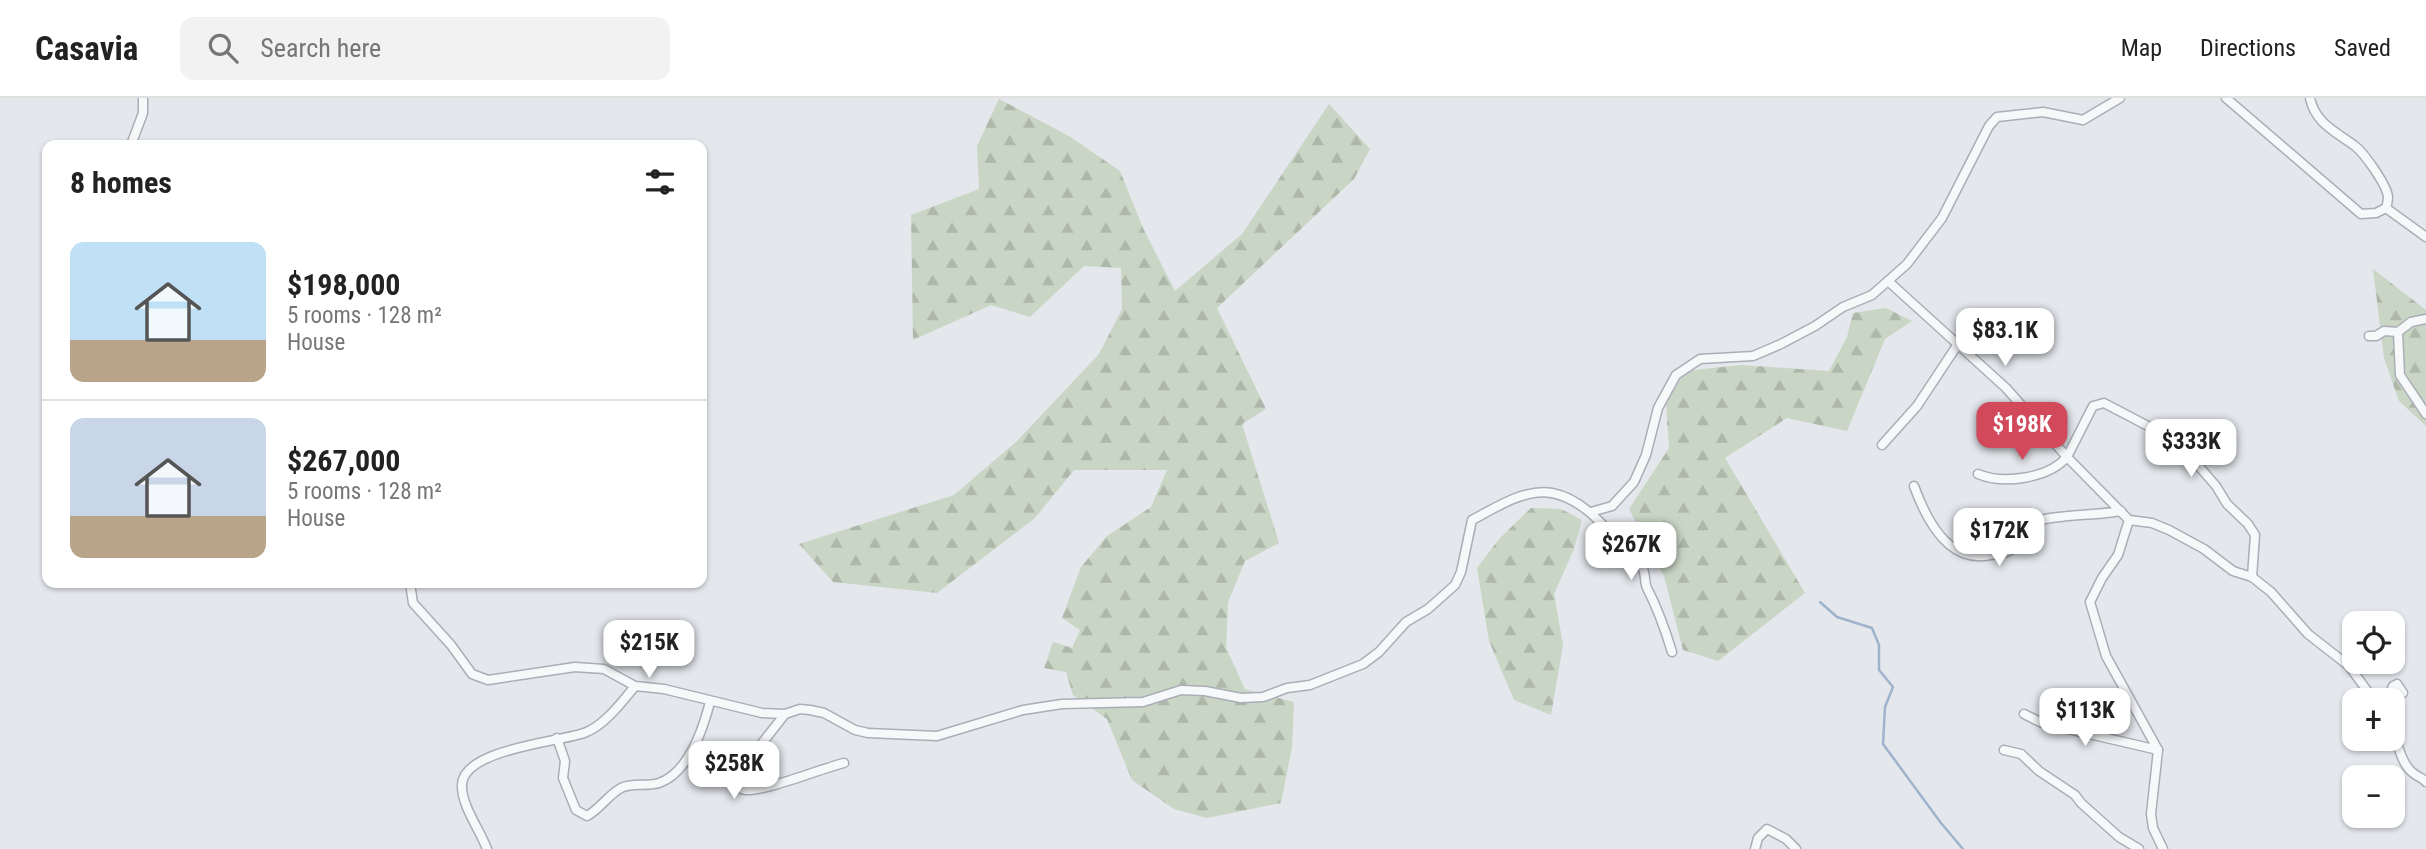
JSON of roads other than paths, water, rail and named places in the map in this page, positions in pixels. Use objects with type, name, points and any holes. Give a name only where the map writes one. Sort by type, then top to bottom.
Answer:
[{"type":"street","points":[[133,140],[143,113],[143,98]]},
{"type":"street","points":[[1591,512],[1612,506],[1634,482],[1646,455],[1658,408],[1676,374],[1700,359],[1753,356],[1781,344],[1843,307],[1872,295],[1907,264],[1942,218],[1989,126],[1997,117],[2050,113],[2083,120],[2120,98]]},
{"type":"street","points":[[2226,98],[2361,214],[2376,213],[2386,208],[2389,198],[2382,181],[2358,148],[2327,128],[2312,109],[2310,98]]},
{"type":"street","points":[[2386,208],[2426,237]]},
{"type":"street","points":[[1888,281],[2006,388],[2067,457],[2129,520],[2152,523],[2169,530],[2204,549],[2233,570],[2252,576],[2271,592],[2308,634],[2349,666],[2365,688]]},
{"type":"street","points":[[2369,336],[2376,336],[2384,331],[2398,332],[2411,322],[2426,320]]},
{"type":"street","points":[[2398,332],[2400,374],[2426,414]]},
{"type":"street","points":[[1882,445],[1917,406],[1958,344]]},
{"type":"street","points":[[1978,474],[1999,479],[2051,471],[2067,457],[2094,406],[2104,402],[2167,436],[2216,486],[2227,504],[2248,524],[2256,538],[2252,576]]},
{"type":"street","points":[[1914,486],[1925,514],[1941,537],[1966,555],[1982,557],[2007,552],[2030,526],[2044,519],[2121,512]]},
{"type":"street","points":[[411,588],[414,603],[472,674],[488,680],[546,669],[604,669],[635,687],[663,689],[762,713],[785,714],[800,709],[810,710],[824,713],[855,730],[937,736],[1024,710],[1051,705],[1143,702],[1181,690],[1205,691],[1241,698],[1263,697],[1287,688],[1310,685],[1363,664],[1379,652],[1406,622],[1428,609],[1455,584],[1461,572],[1472,520],[1517,498],[1552,493],[1591,512],[1643,569],[1647,589],[1652,592],[1662,616],[1672,653]]},
{"type":"street","points":[[2129,520],[2118,555],[2090,602],[2106,656],[2158,750],[2151,814],[2153,828],[2163,849]]},
{"type":"street","points":[[487,849],[467,806],[461,788],[463,778],[485,759],[557,738],[586,733],[603,720],[635,687]]},
{"type":"street","points":[[557,738],[565,761],[563,778],[576,810],[587,816],[619,789],[628,785],[658,783],[668,778],[694,747],[704,727],[710,702]]},
{"type":"street","points":[[785,714],[736,778],[741,789],[759,788],[844,763]]},
{"type":"street","points":[[2024,714],[2042,723],[2158,750]]},
{"type":"street","points":[[2004,750],[2021,754],[2039,771],[2075,794],[2081,803],[2119,837],[2139,849]]},
{"type":"street","points":[[2401,751],[2403,761],[2426,782]]},
{"type":"street","points":[[1755,849],[1758,838],[1767,829],[1786,839],[1796,849]]},
{"type":"waterway","points":[[1820,602],[1837,617],[1872,628],[1879,645],[1879,670],[1893,687],[1885,707],[1883,744],[1963,849]]}]
